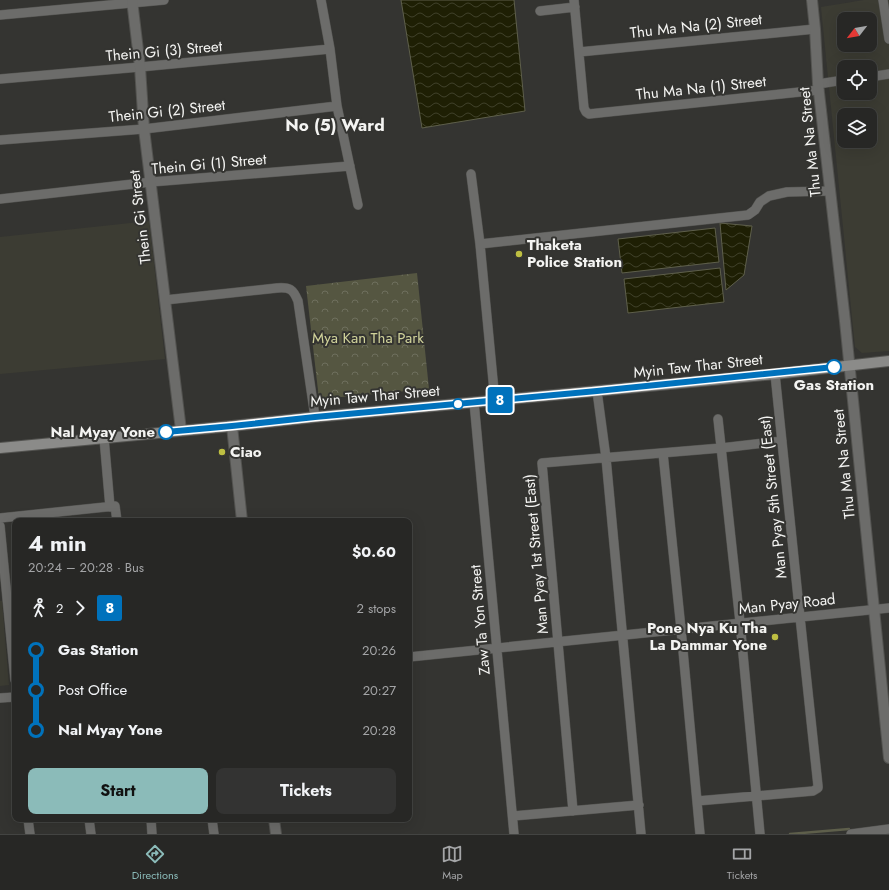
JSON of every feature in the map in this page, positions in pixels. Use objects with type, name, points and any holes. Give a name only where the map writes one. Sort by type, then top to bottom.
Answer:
[{"type":"main road","name":"Myin Taw Thar Street","points":[[0,448],[775,374],[889,361]]},
{"type":"street","points":[[0,15],[164,0]]},
{"type":"street","points":[[321,0],[330,49],[337,106],[358,205]]},
{"type":"street","name":"Thu Ma Na Street","points":[[815,0],[818,87],[849,366],[889,758]]},
{"type":"street","points":[[883,0],[889,39]]},
{"type":"street","name":"Thein Gi Street","points":[[132,2],[140,67],[144,129],[181,430]]},
{"type":"street","points":[[540,11],[574,4],[579,52]]},
{"type":"street","name":"Thu Ma Na (2) Street","points":[[579,52],[815,29]]},
{"type":"street","name":"Thein Gi (3) Street","points":[[0,79],[330,49]]},
{"type":"street","name":"Thu Ma Na (1) Street","points":[[579,52],[584,108],[589,114],[818,87],[837,82]]},
{"type":"street","points":[[877,76],[889,74]]},
{"type":"street","name":"Thein Gi (2) Street","points":[[0,140],[144,129],[337,106]]},
{"type":"street","name":"Thein Gi (1) Street","points":[[0,199],[151,182],[350,166]]},
{"type":"street","points":[[471,174],[480,244],[495,401]]},
{"type":"street","points":[[480,244],[748,215],[755,210],[760,202],[769,196],[787,192],[830,191]]},
{"type":"street","points":[[165,300],[277,288],[288,288],[295,293],[298,301],[315,417]]},
{"type":"street","name":"Man Pyay 5th Street (East)","points":[[756,796],[813,791],[818,788],[775,374]]},
{"type":"street","points":[[597,391],[606,458],[641,834]]},
{"type":"street","name":"Zaw Ta Yon Street","points":[[474,402],[514,834]]},
{"type":"street","points":[[718,419],[740,622],[760,834]]},
{"type":"street","points":[[232,426],[242,518]]},
{"type":"street","points":[[104,438],[113,507],[116,518]]},
{"type":"street","points":[[606,458],[782,441]]},
{"type":"street","points":[[663,453],[700,834]]},
{"type":"street","name":"Man Pyay 1st Street (East)","points":[[574,811],[542,463],[606,458]]},
{"type":"street","points":[[0,518],[58,517],[113,507]]},
{"type":"street","points":[[0,526],[12,649]]},
{"type":"street","name":"Man Pyay Road","points":[[412,657],[740,622],[889,608]]},
{"type":"street","points":[[0,698],[12,697]]},
{"type":"street","points":[[697,801],[756,796]]},
{"type":"street","points":[[512,816],[639,805]]},
{"type":"street","points":[[28,822],[30,834]]},
{"type":"street","points":[[89,822],[91,834]]},
{"type":"street","points":[[151,822],[152,834]]},
{"type":"street","points":[[212,822],[214,834]]},
{"type":"street","points":[[274,822],[276,834]]},
{"type":"street","points":[[851,834],[889,829]]},
{"type":"shaded area","points":[[864,0],[889,0],[889,351],[862,353],[855,347],[821,7]]},
{"type":"shaded area","points":[[149,221],[165,359],[0,374],[0,237]]},
{"type":"shaded area","points":[[0,601],[2,601],[9,685],[0,686]]},
{"type":"green space","name":"Mya Kan Tha Park","points":[[417,273],[429,389],[319,399],[306,286]]},
{"type":"water","points":[[401,0],[514,0],[525,111],[422,128]]},
{"type":"water","points":[[720,223],[752,226],[744,275],[726,290]]},
{"type":"water","points":[[715,228],[719,262],[622,273],[618,239]]},
{"type":"water","points":[[720,268],[724,302],[628,313],[624,279]]},
{"type":"waterway","points":[[790,834],[849,829]]},
{"type":"bus line","name":"8","points":[[166,432],[834,367]]},
{"type":"place","name":"Thaketa Police Station","points":[[519,254]]},
{"type":"place","name":"Gas Station","points":[[834,367]]},
{"type":"place","name":"Nal Myay Yone","points":[[166,432]]},
{"type":"place","name":"Ciao","points":[[222,452]]},
{"type":"place","name":"Pone Nya Ku Tha La Dammar Yone","points":[[775,637]]},
{"type":"district","name":"No (5) Ward","points":[[335,125]]}]
